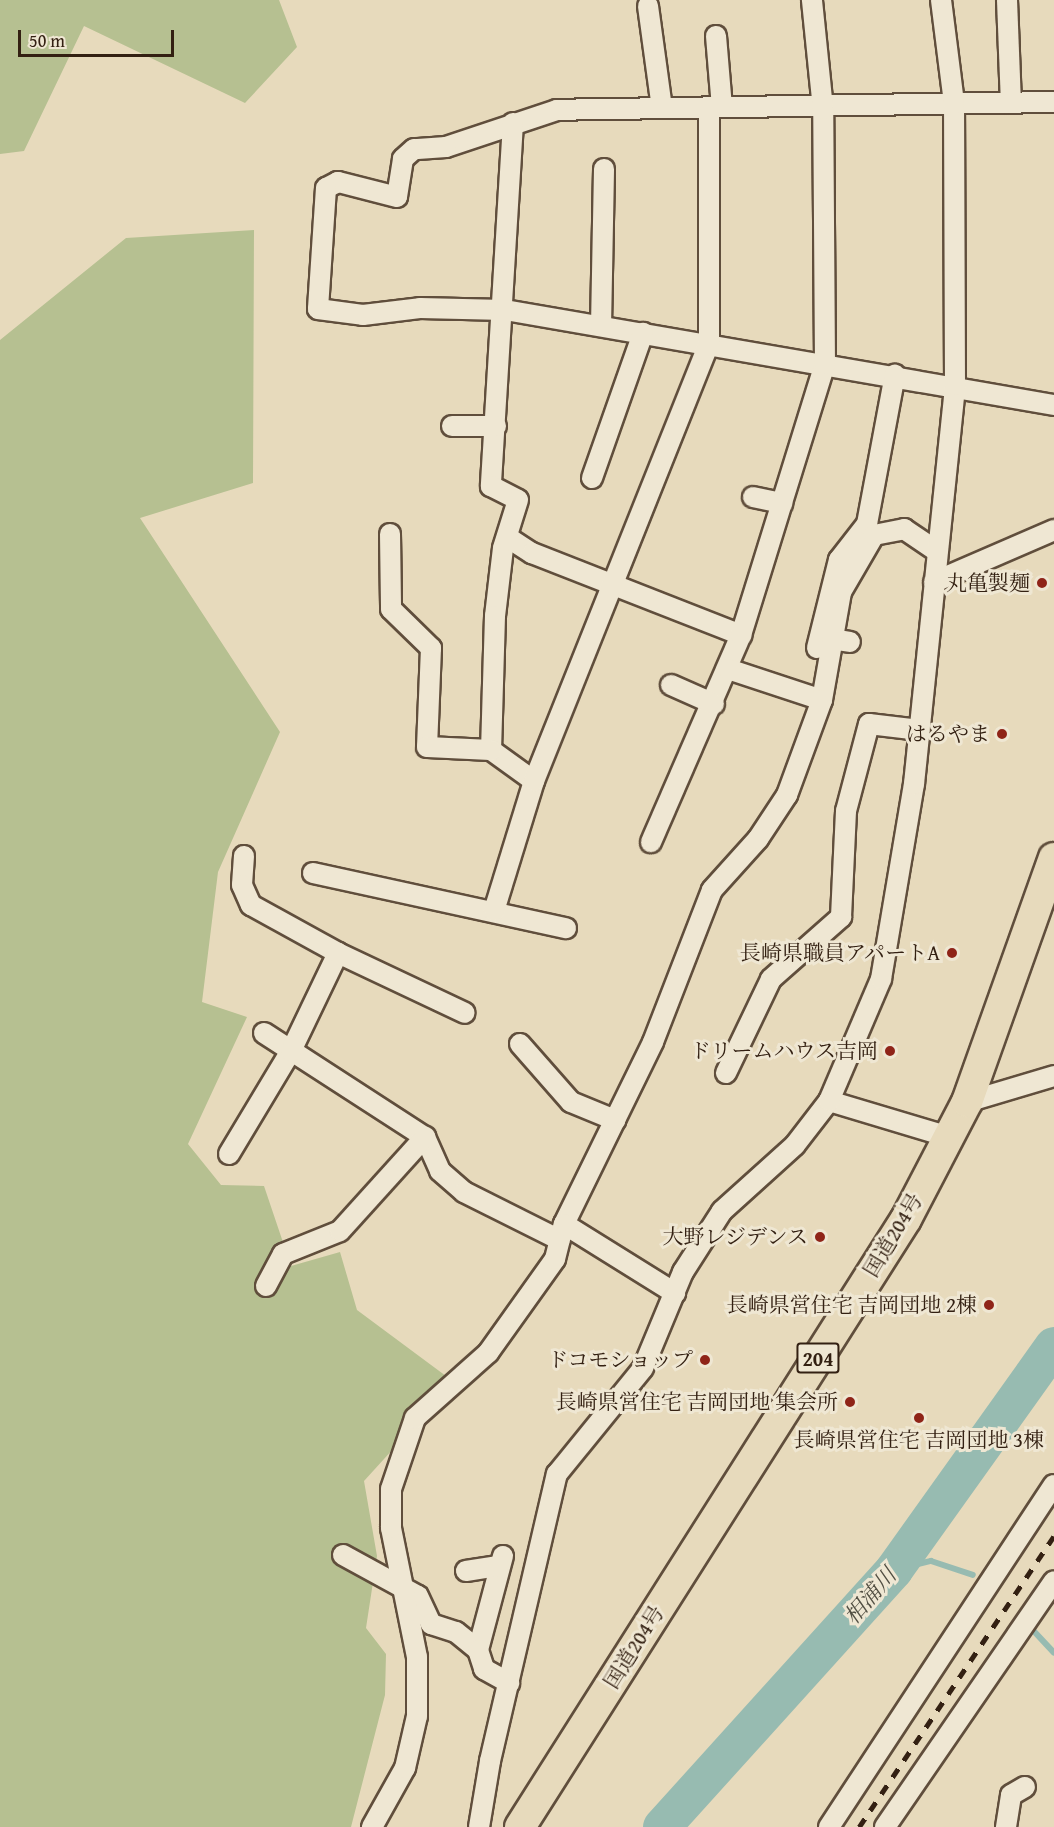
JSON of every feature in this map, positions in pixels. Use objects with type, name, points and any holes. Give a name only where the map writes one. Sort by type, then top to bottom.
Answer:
[{"type":"highway","name":"国道204号","points":[[520,1827],[906,1219],[967,1102],[1054,858]]},
{"type":"street","points":[[651,842],[714,704],[741,635],[825,364],[823,109],[812,0]]},
{"type":"street","points":[[479,1827],[557,1474],[643,1368],[675,1293],[722,1211],[795,1145],[828,1101],[881,979],[920,730],[955,385],[959,312],[954,103],[941,0]]},
{"type":"street","points":[[1007,0],[1011,103]]},
{"type":"street","points":[[648,6],[662,108]]},
{"type":"street","points":[[494,912],[534,781],[615,585],[709,344],[716,36]]},
{"type":"street","points":[[1054,102],[954,103],[823,109],[715,107],[557,110],[446,147],[414,149],[403,159],[397,197],[338,182],[326,188],[318,309],[363,315],[420,308],[505,310],[955,385],[1054,405]]},
{"type":"street","points":[[491,750],[495,616],[507,537],[518,500],[491,486],[505,310],[513,123]]},
{"type":"street","points":[[601,326],[604,169]]},
{"type":"street","points":[[592,478],[643,333]]},
{"type":"street","points":[[817,692],[821,617],[839,560],[867,524],[895,375]]},
{"type":"street","points":[[452,426],[496,426]]},
{"type":"street","points":[[753,496],[782,503]]},
{"type":"street","points":[[372,1827],[405,1768],[417,1716],[417,1657],[391,1528],[391,1489],[401,1451],[415,1418],[488,1353],[555,1259],[562,1232],[653,1042],[707,900],[787,795],[817,692],[840,640],[841,592],[874,536],[904,529],[937,551]]},
{"type":"street","points":[[934,582],[1054,530]]},
{"type":"street","points":[[390,534],[391,609],[431,648],[427,747],[491,750],[534,781]]},
{"type":"street","points":[[507,537],[532,554],[741,635]]},
{"type":"street","points":[[728,669],[817,692]]},
{"type":"street","points":[[671,685],[714,704]]},
{"type":"street","points":[[726,1073],[771,979],[841,917],[846,811],[868,724],[920,730]]},
{"type":"street","points":[[244,856],[242,885],[250,905],[338,953],[465,1013]]},
{"type":"street","points":[[313,873],[566,928]]},
{"type":"street","points":[[229,1154],[291,1051],[338,953]]},
{"type":"street","points":[[264,1033],[425,1137],[440,1171],[465,1192],[562,1232],[675,1293]]},
{"type":"street","points":[[520,1044],[571,1102],[615,1120]]},
{"type":"street","points":[[967,1102],[1054,1076]]},
{"type":"street","points":[[828,1101],[949,1137]]},
{"type":"street","points":[[266,1286],[283,1254],[340,1231],[425,1137]]},
{"type":"street","points":[[829,1827],[1054,1485]]},
{"type":"street","points":[[343,1555],[418,1596],[431,1624],[456,1632],[478,1650]]},
{"type":"street","points":[[466,1571],[501,1561],[478,1650],[484,1669],[509,1683]]},
{"type":"street","points":[[885,1827],[1054,1581]]},
{"type":"street","points":[[1005,1827],[1011,1795],[1025,1787]]},
{"type":"green space","points":[[0,0],[279,0],[297,47],[245,103],[84,26],[24,151],[0,154]]},
{"type":"green space","points":[[254,230],[253,483],[140,518],[280,732],[218,872],[202,1002],[247,1017],[188,1144],[221,1185],[264,1186],[291,1266],[340,1252],[357,1310],[454,1382],[364,1481],[377,1556],[366,1628],[386,1654],[385,1695],[351,1827],[0,1827],[0,340],[126,238]]},
{"type":"waterway","name":"相浦川","points":[[662,1827],[894,1570],[1054,1346]]},
{"type":"waterway","points":[[894,1570],[931,1561],[973,1575]]},
{"type":"waterway","points":[[1030,1627],[1054,1653]]},
{"type":"railway","points":[[859,1827],[1054,1536]]},
{"type":"place","name":"丸亀製麺","points":[[1042,583]]},
{"type":"place","name":"はるやま","points":[[1002,734]]},
{"type":"place","name":"長崎県職員アパートA","points":[[952,953]]},
{"type":"place","name":"ドリームハウス吉岡","points":[[890,1051]]},
{"type":"place","name":"大野レジデンス","points":[[820,1237]]},
{"type":"place","name":"長崎県営住宅 吉岡団地 2棟","points":[[989,1305]]},
{"type":"place","name":"ドコモショップ","points":[[705,1360]]},
{"type":"place","name":"長崎県営住宅 吉岡団地 集会所","points":[[850,1402]]},
{"type":"place","name":"長崎県営住宅 吉岡団地 3棟","points":[[919,1418]]}]
